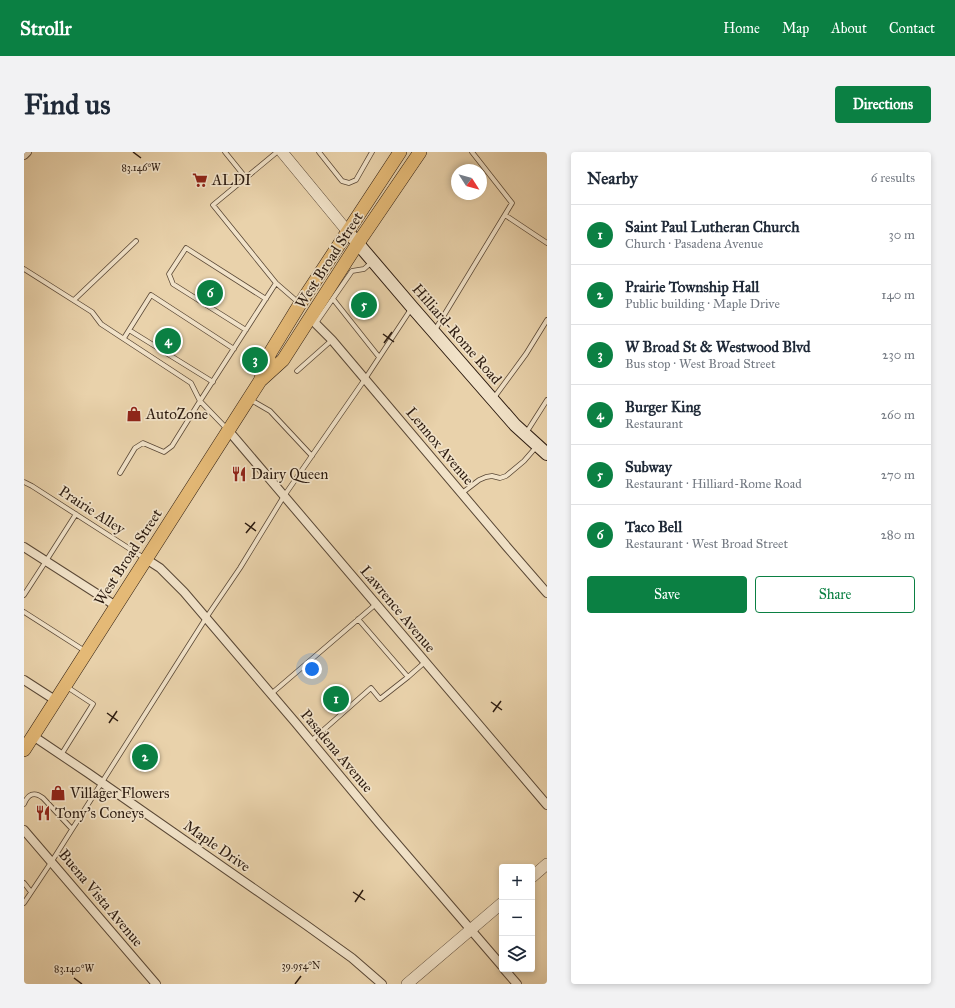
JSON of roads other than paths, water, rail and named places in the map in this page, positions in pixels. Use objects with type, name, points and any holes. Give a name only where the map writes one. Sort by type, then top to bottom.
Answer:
[{"type":"main road","name":"West Broad Street","points":[[260,381],[283,360],[313,320],[358,243],[420,152]]},
{"type":"main road","name":"West Broad Street","points":[[24,750],[260,381],[270,353],[395,158]]},
{"type":"main road","name":"Hilliard-Rome Road","points":[[348,232],[516,425],[547,454]]},
{"type":"street","points":[[24,155],[27,152]]},
{"type":"street","points":[[282,152],[348,232]]},
{"type":"street","name":"Lennox Avenue","points":[[313,320],[332,340],[547,593]]},
{"type":"street","name":"Lawrence Avenue","points":[[228,430],[547,805]]},
{"type":"street","points":[[24,547],[116,606]]},
{"type":"street","name":"Pasadena Avenue","points":[[146,559],[160,568],[184,592],[311,741],[364,806],[499,963]]},
{"type":"street","points":[[24,680],[55,700]]},
{"type":"street","name":"Maple Drive","points":[[33,736],[346,954],[382,984]]},
{"type":"street","name":"Buena Vista Avenue","points":[[24,830],[156,984]]},
{"type":"street","points":[[535,874],[547,864]]},
{"type":"street","points":[[407,984],[499,906]]},
{"type":"street","points":[[507,972],[517,984]]},
{"type":"lane","points":[[225,152],[246,178]]},
{"type":"lane","points":[[277,152],[213,205],[276,283],[300,304]]},
{"type":"lane","points":[[319,152],[342,181],[349,184],[356,180],[372,152]]},
{"type":"lane","points":[[434,332],[512,203],[472,152]]},
{"type":"lane","points":[[505,215],[547,243]]},
{"type":"lane","points":[[74,300],[136,241]]},
{"type":"lane","points":[[246,330],[172,284],[169,274],[186,248],[266,298]]},
{"type":"lane","points":[[313,320],[333,300],[352,271],[364,269],[373,261]]},
{"type":"lane","points":[[24,268],[92,312],[101,324],[191,383],[200,401],[228,430]]},
{"type":"lane","points":[[120,473],[135,448],[143,443],[164,452],[172,446],[276,283]]},
{"type":"lane","points":[[124,338],[152,295],[234,349]]},
{"type":"lane","points":[[333,300],[380,357]]},
{"type":"lane","points":[[24,903],[52,862],[206,618],[240,568],[284,496],[380,357],[412,307]]},
{"type":"lane","points":[[493,399],[526,354],[547,320]]},
{"type":"lane","points":[[129,330],[213,382]]},
{"type":"lane","points":[[297,371],[332,340]]},
{"type":"lane","points":[[249,398],[270,411],[312,456]]},
{"type":"lane","points":[[525,434],[547,400]]},
{"type":"lane","points":[[462,493],[479,480],[486,477],[492,476],[500,478],[506,476],[524,461],[537,445]]},
{"type":"lane","name":"Prairie Alley","points":[[24,482],[146,559]]},
{"type":"lane","points":[[24,595],[76,514]]},
{"type":"lane","points":[[271,694],[376,604]]},
{"type":"lane","points":[[24,612],[87,652]]},
{"type":"lane","points":[[358,619],[408,677]]},
{"type":"lane","points":[[311,741],[371,688],[380,699],[425,662]]},
{"type":"lane","points":[[61,755],[93,704],[65,686]]},
{"type":"lane","points":[[24,804],[30,796],[38,794],[72,829]]},
{"type":"lane","points":[[24,883],[31,892]]},
{"type":"place","name":"ALDI","points":[[200,180]]},
{"type":"place","name":"Taco Bell","points":[[210,293]]},
{"type":"place","name":"Subway","points":[[364,305]]},
{"type":"place","name":"Burger King","points":[[168,341]]},
{"type":"place","name":"W Broad St & Westwood Blvd","points":[[255,360]]},
{"type":"place","name":"AutoZone","points":[[134,414]]},
{"type":"place","name":"Dairy Queen","points":[[239,474]]},
{"type":"place","name":"Saint Paul Lutheran Church","points":[[336,699]]},
{"type":"place","name":"Prairie Township Hall","points":[[145,757]]},
{"type":"place","name":"Villager Flowers","points":[[58,793]]},
{"type":"place","name":"Tony's Coneys","points":[[43,813]]}]
